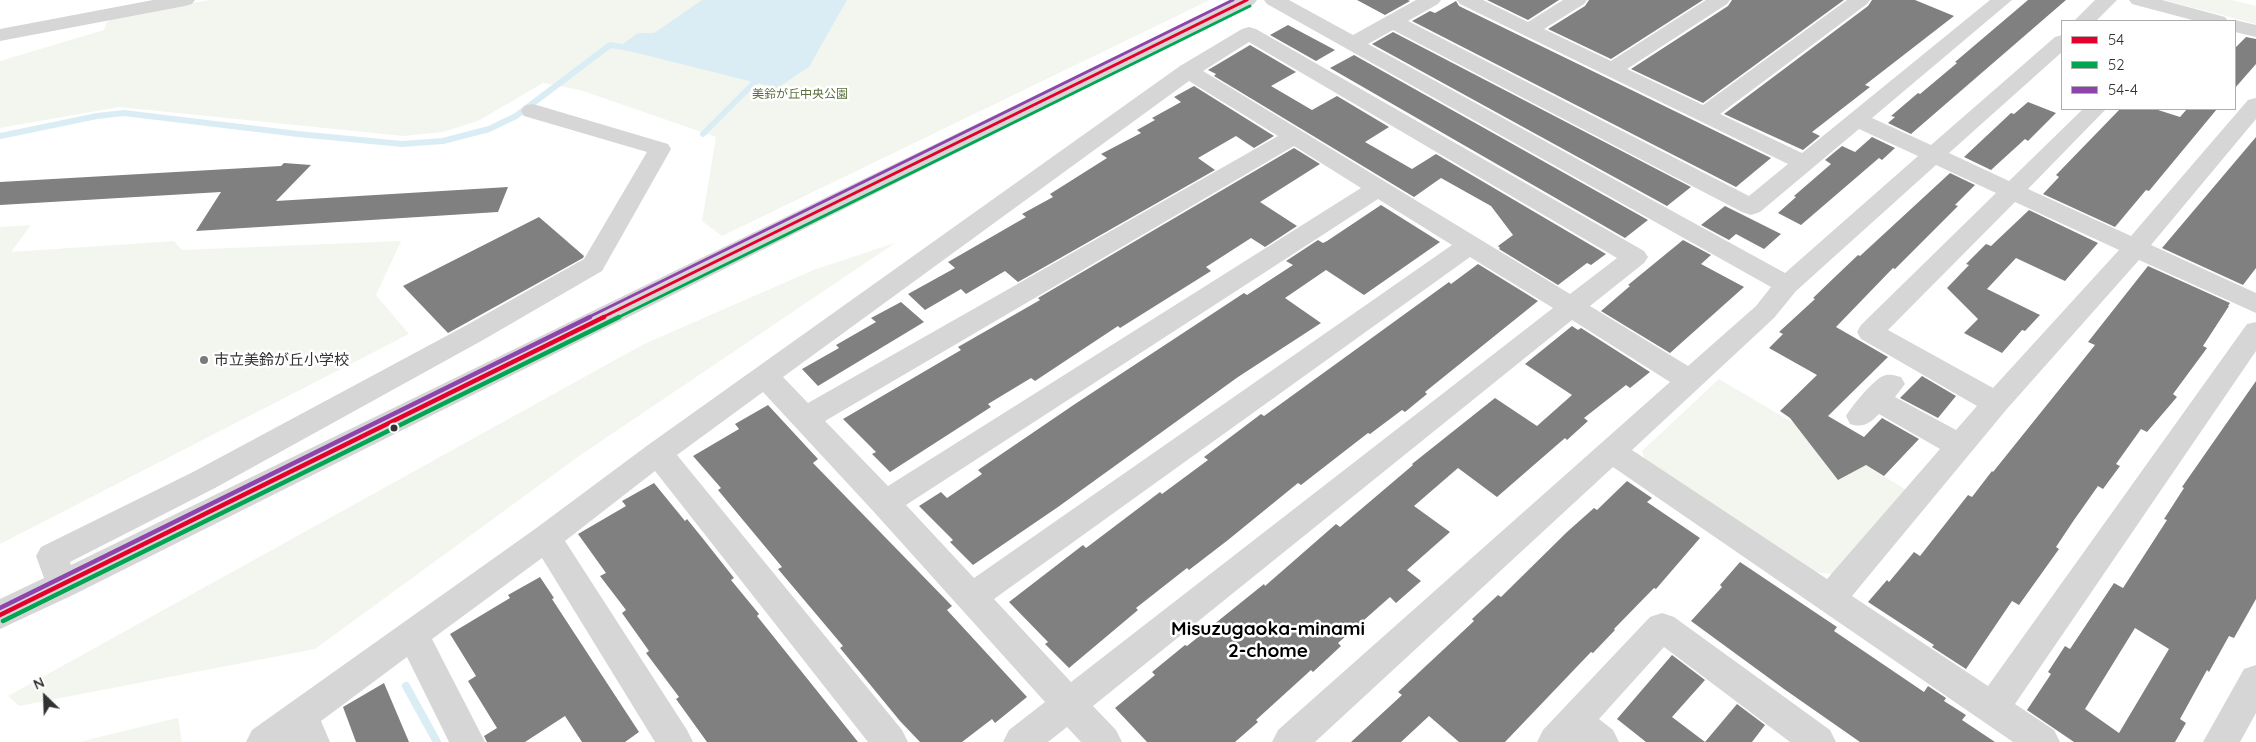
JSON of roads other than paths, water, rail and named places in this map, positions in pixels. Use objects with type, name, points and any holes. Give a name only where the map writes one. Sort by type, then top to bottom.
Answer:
[{"type":"street","points":[[0,35],[185,0]]},
{"type":"street","points":[[0,615],[1247,0]]},
{"type":"street","points":[[1274,0],[1787,285]]},
{"type":"street","points":[[1354,43],[1431,0]]},
{"type":"street","points":[[1467,0],[1804,163]]},
{"type":"street","points":[[1528,30],[1577,0]]},
{"type":"street","points":[[1612,70],[1720,0]]},
{"type":"street","points":[[1704,115],[1860,0]]},
{"type":"street","points":[[1392,22],[1751,207],[2002,0]]},
{"type":"street","points":[[2085,20],[2107,0]]},
{"type":"street","points":[[2139,0],[2186,17],[2210,20]]},
{"type":"street","points":[[2236,26],[2256,31]]},
{"type":"street","points":[[264,742],[307,729],[412,635],[546,538],[658,453],[1188,71],[1249,34],[1635,257],[1020,742]]},
{"type":"street","points":[[1290,742],[1766,312],[1787,285],[2061,42]]},
{"type":"street","points":[[1188,71],[1468,246],[1689,380]]},
{"type":"street","points":[[1830,599],[1996,404],[2135,248],[2256,106]]},
{"type":"street","points":[[1996,404],[1870,332],[2094,110]]},
{"type":"street","points":[[62,585],[52,556],[204,480],[474,333],[593,265],[660,149],[532,111]]},
{"type":"street","points":[[1858,120],[2256,304]]},
{"type":"street","points":[[806,418],[1293,137]]},
{"type":"street","points":[[885,503],[1376,189]]},
{"type":"street","points":[[971,598],[1468,246]]},
{"type":"street","points":[[1992,708],[2256,331]]},
{"type":"street","points":[[765,376],[885,503],[1104,742]]},
{"type":"street","points":[[1876,400],[1960,446]]},
{"type":"street","points":[[1612,451],[2042,742]]},
{"type":"street","points":[[658,453],[890,742]]},
{"type":"street","points":[[546,538],[675,742]]},
{"type":"street","points":[[1601,742],[1565,732],[1662,627],[1818,742]]},
{"type":"street","points":[[412,635],[467,742]]},
{"type":"street","points":[[2221,742],[2256,680]]},
{"type":"waterway","points":[[0,136],[97,116],[124,113],[298,134],[402,144],[443,141],[489,129],[516,116],[610,45],[629,48]]},
{"type":"waterway","points":[[703,134],[762,75]]},
{"type":"waterway","points":[[406,686],[437,742]]},
{"type":"place","name":"市立美鈴が丘小学校","points":[[204,360]]},
{"type":"district","name":"Misuzugaoka-minami 2-chome","points":[[1268,640]]},
{"type":"park label","name":"美鈴が丘中央公園","points":[[800,94]]}]
